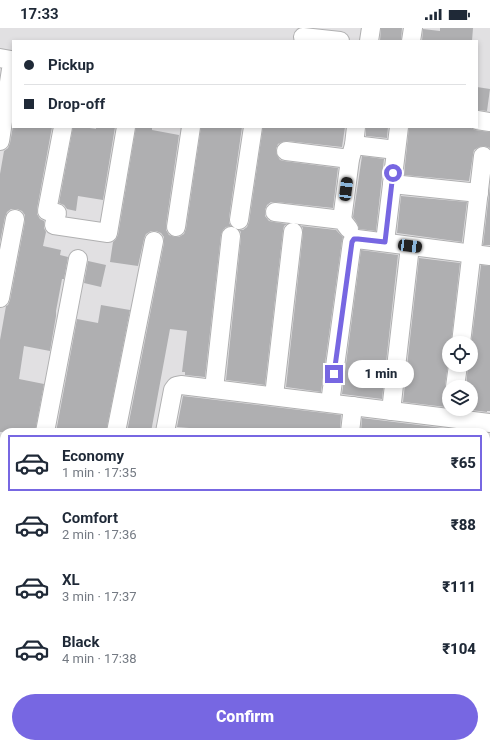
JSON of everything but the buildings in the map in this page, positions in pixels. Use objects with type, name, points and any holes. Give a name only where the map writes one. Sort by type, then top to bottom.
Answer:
[{"type":"street","points":[[369,40],[371,28]]},
{"type":"street","points":[[411,40],[413,28]]},
{"type":"street","points":[[303,37],[331,40]]},
{"type":"street","points":[[0,58],[11,60],[12,63],[11,91],[0,141]]},
{"type":"street","points":[[478,120],[490,122]]},
{"type":"street","points":[[63,128],[48,211],[57,213],[54,225],[108,233],[126,128]]},
{"type":"street","points":[[176,227],[191,128]]},
{"type":"street","points":[[214,389],[235,228],[253,128]]},
{"type":"street","points":[[385,242],[399,128]]},
{"type":"street","points":[[286,151],[354,143],[396,150]]},
{"type":"street","points":[[342,220],[354,143]]},
{"type":"street","points":[[461,336],[483,156]]},
{"type":"street","points":[[392,184],[479,193]]},
{"type":"street","points":[[275,212],[342,220],[358,239]]},
{"type":"street","points":[[0,298],[15,219]]},
{"type":"street","points":[[274,396],[293,232]]},
{"type":"street","points":[[330,403],[352,242],[354,239],[490,256]]},
{"type":"street","points":[[117,428],[154,241]]},
{"type":"street","points":[[391,411],[410,246]]},
{"type":"street","points":[[46,428],[78,259]]},
{"type":"street","points":[[166,428],[173,390],[176,386],[181,385],[391,411],[442,414]]},
{"type":"street","points":[[350,428],[353,406]]},
{"type":"street","points":[[460,416],[490,423]]},
{"type":"route","points":[[334,374],[352,242],[354,239],[358,239],[385,242],[393,173]]}]
